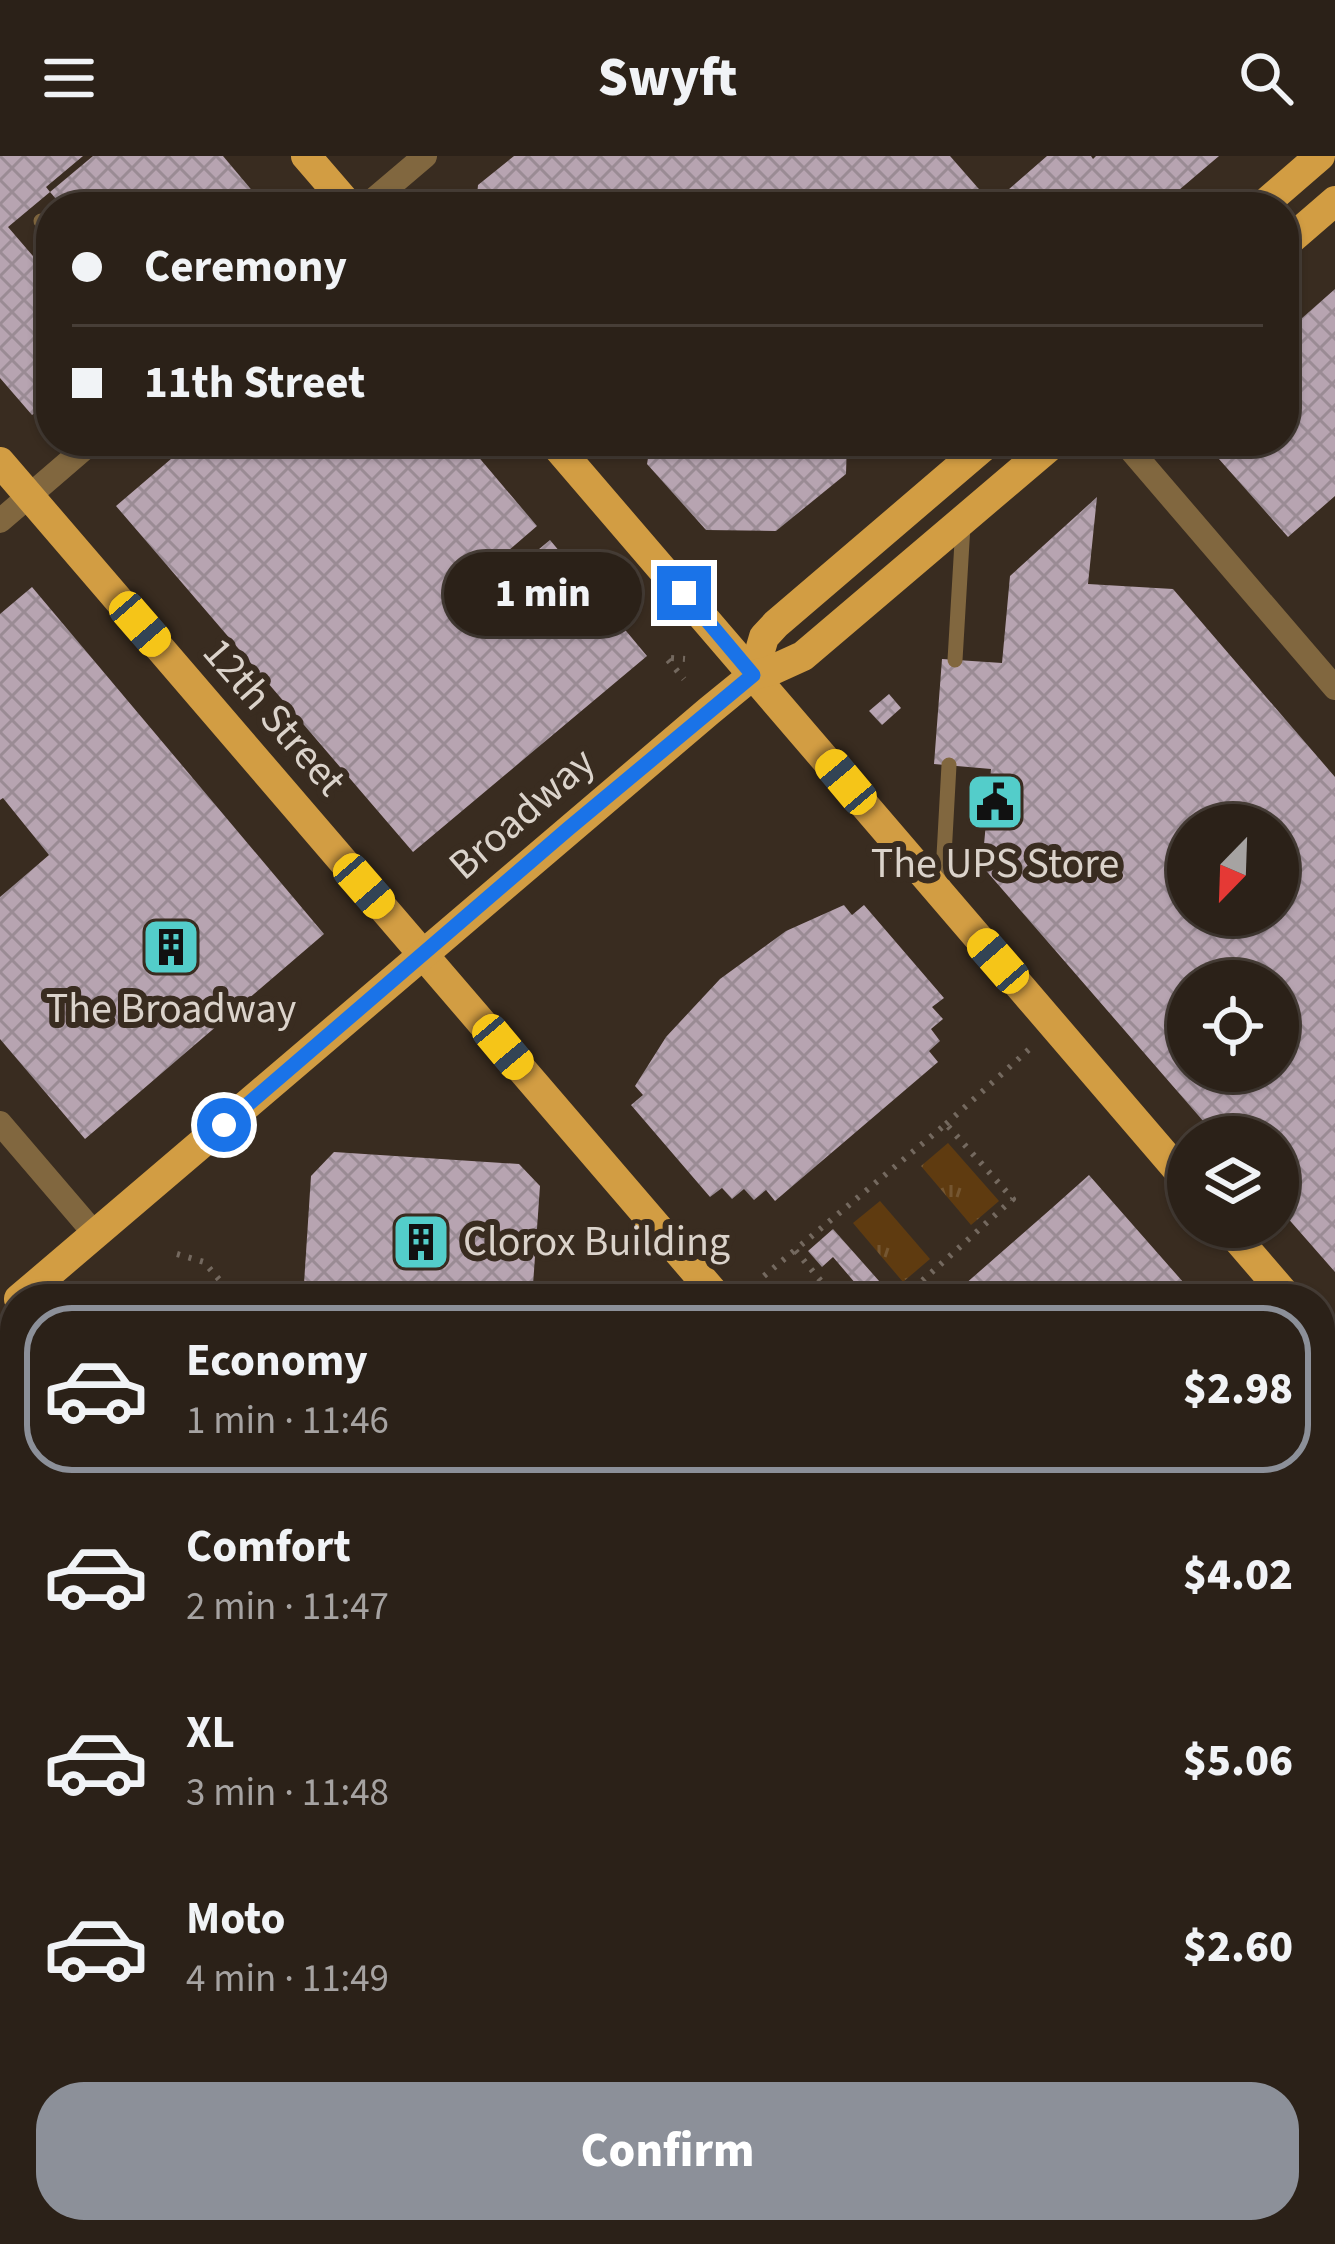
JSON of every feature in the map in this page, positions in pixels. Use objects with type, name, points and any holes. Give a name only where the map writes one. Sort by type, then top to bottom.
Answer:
[{"type":"main road","points":[[306,156],[337,192]]},
{"type":"main road","points":[[1278,192],[1320,156]]},
{"type":"main road","points":[[1299,232],[1335,201]]},
{"type":"main road","points":[[565,456],[1167,1158]]},
{"type":"main road","name":"Broadway","points":[[753,675],[764,637],[776,624],[972,456]]},
{"type":"main road","name":"Broadway","points":[[36,1284],[753,675],[803,656],[1039,456]]},
{"type":"main road","name":"12th Street","points":[[0,462],[706,1284]]},
{"type":"main road","points":[[1245,1248],[1276,1284]]},
{"type":"street","points":[[383,192],[425,156]]},
{"type":"street","points":[[0,521],[76,456]]},
{"type":"street","points":[[1136,456],[1335,688]]},
{"type":"street","points":[[0,1123],[95,1234]]},
{"type":"lane","points":[[955,660],[963,521]]},
{"type":"lane","points":[[942,895],[949,765]]},
{"type":"path","points":[[684,679],[669,659],[685,659]]},
{"type":"path","points":[[764,1276],[1008,1069]]},
{"type":"path","points":[[919,1284],[1013,1199],[946,1124]]},
{"type":"path","points":[[795,1250],[823,1284]]},
{"type":"path","points":[[177,1254],[204,1262],[223,1284]]},
{"type":"green space","points":[[948,1143],[999,1201],[971,1225],[921,1166]]},
{"type":"green space","points":[[880,1201],[930,1259],[903,1282],[853,1223]]},
{"type":"building","points":[[0,156],[83,156],[46,187],[50,192],[36,192],[36,204],[8,227],[36,260],[36,412],[32,415],[0,378]]},
{"type":"building","points":[[93,156],[223,156],[253,192],[50,192]]},
{"type":"building","points":[[514,156],[950,156],[982,192],[477,192],[478,185]]},
{"type":"building","points":[[1047,156],[1219,156],[1177,192],[1006,192]]},
{"type":"building","points":[[1335,289],[1335,496],[1288,537],[1216,456],[1299,456],[1299,321]]},
{"type":"building","points":[[174,456],[478,456],[537,526],[470,584],[481,597],[550,540],[647,656],[413,852],[116,506]]},
{"type":"building","points":[[648,456],[847,456],[846,474],[776,531],[706,530],[647,464]]},
{"type":"building","points":[[1097,497],[1088,584],[1173,589],[1335,777],[1335,1272],[1299,1231],[1299,1116],[1199,1116],[1178,1092],[1299,1092],[1299,960],[1167,960],[1167,1079],[982,866],[991,769],[934,764],[942,659],[1002,663],[1010,576]]},
{"type":"building","points":[[32,587],[324,934],[85,1139],[0,1039],[0,897],[49,855],[0,800],[0,614]]},
{"type":"building","points":[[889,694],[901,708],[882,725],[869,711]]},
{"type":"building","points":[[844,905],[852,915],[864,905],[944,998],[932,1007],[943,1019],[931,1029],[940,1041],[929,1051],[938,1062],[775,1201],[766,1190],[754,1200],[744,1189],[732,1199],[722,1188],[710,1197],[631,1105],[643,1095],[635,1086],[666,1037],[720,979],[786,931]]},
{"type":"building","name":"Clorox Building","points":[[334,1152],[519,1164],[540,1186],[533,1284],[304,1284],[311,1176]]},
{"type":"building","points":[[1089,1175],[1185,1284],[965,1284]]},
{"type":"building","points":[[833,1229],[882,1284],[856,1284],[833,1257],[822,1267],[808,1251]]},
{"type":"place","name":"The UPS Store","points":[[995,802]]},
{"type":"place","name":"The Broadway","points":[[171,947]]},
{"type":"place","name":"Clorox Building","points":[[421,1242]]},
{"type":"route","points":[[224,1125],[753,675],[684,593]]}]
